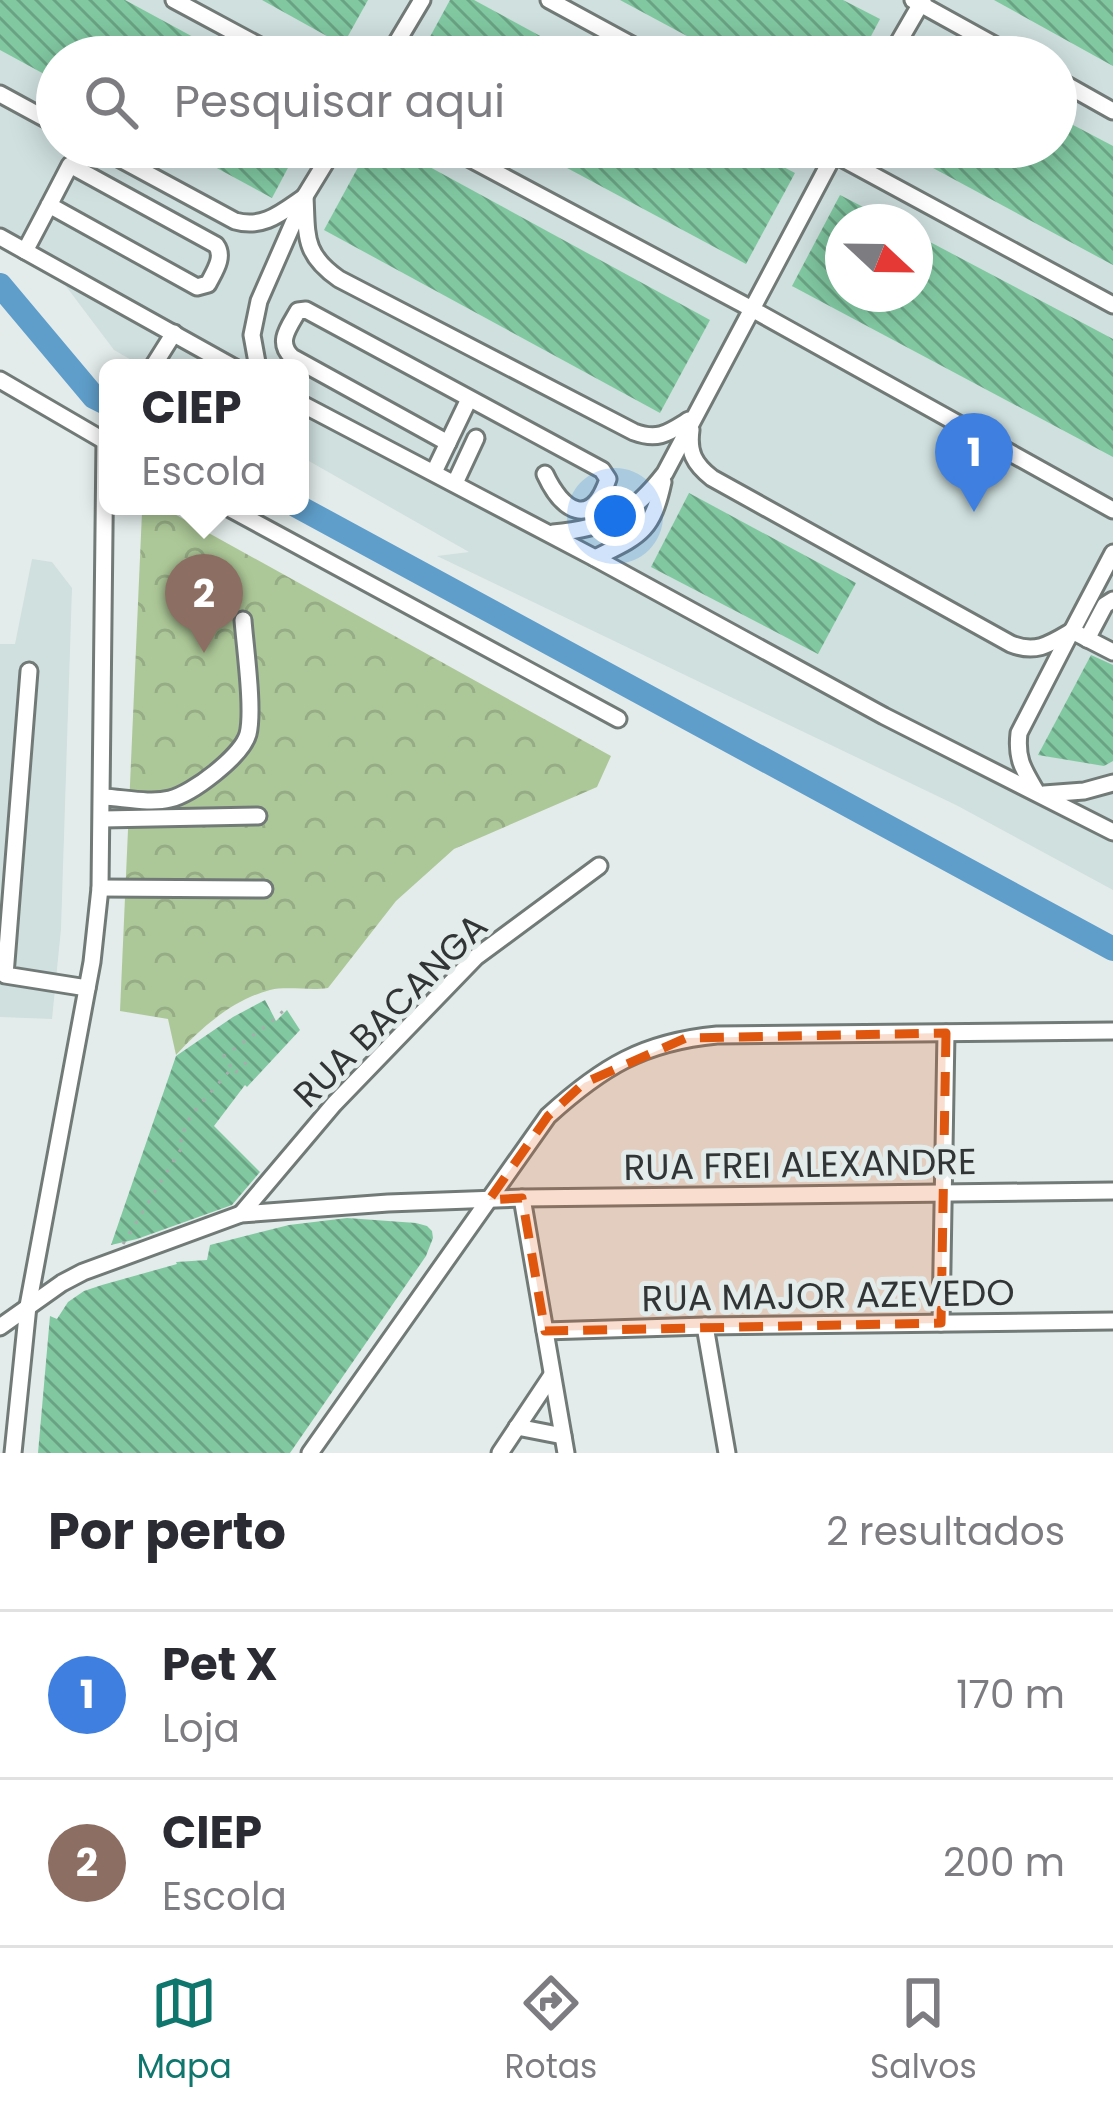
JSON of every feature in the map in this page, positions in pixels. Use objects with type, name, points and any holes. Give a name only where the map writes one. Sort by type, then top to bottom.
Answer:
[{"type":"street","points":[[174,0],[241,36]]},
{"type":"street","points":[[401,36],[422,0]]},
{"type":"street","points":[[549,0],[615,36]]},
{"type":"street","points":[[901,36],[919,2],[979,36]]},
{"type":"street","points":[[1077,91],[1113,111]]},
{"type":"street","points":[[0,94],[36,114]]},
{"type":"street","points":[[25,251],[68,168]]},
{"type":"street","points":[[49,206],[197,286],[208,284],[218,263],[216,245],[75,168]]},
{"type":"street","points":[[137,168],[247,224],[260,224],[305,196]]},
{"type":"street","points":[[256,359],[252,335],[259,301],[322,168]]},
{"type":"street","points":[[487,168],[1113,510]]},
{"type":"street","points":[[595,558],[644,530],[653,518],[665,473],[821,168]]},
{"type":"street","points":[[865,168],[1113,305]]},
{"type":"street","points":[[305,196],[307,244],[315,259],[339,279],[634,432],[661,436],[693,418]]},
{"type":"street","points":[[0,237],[220,359]]},
{"type":"street","points":[[296,359],[284,346],[285,334],[298,311],[306,310],[602,470],[608,479],[597,502],[578,509],[557,499],[544,474]]},
{"type":"street","points":[[158,359],[174,333]]},
{"type":"street","points":[[309,366],[448,442]]},
{"type":"street","points":[[0,380],[99,436]]},
{"type":"street","points":[[434,472],[470,399]]},
{"type":"street","points":[[309,408],[884,716],[1113,832]]},
{"type":"street","points":[[693,418],[692,455],[712,478],[1011,644],[1034,650],[1079,635],[1112,601]]},
{"type":"street","points":[[455,484],[476,438]]},
{"type":"street","points":[[550,534],[610,523],[632,510],[665,473]]},
{"type":"street","points":[[13,1453],[28,1306],[87,988],[100,888],[106,515]]},
{"type":"street","points":[[242,515],[618,719]]},
{"type":"street","points":[[1039,794],[1021,765],[1019,733],[1079,635],[1113,553]]},
{"type":"street","points":[[104,797],[174,799],[243,747],[249,724],[243,620]]},
{"type":"street","points":[[1079,635],[1113,652]]},
{"type":"street","points":[[29,671],[2,974],[87,988]]},
{"type":"street","points":[[1039,794],[1084,791],[1113,783]]},
{"type":"street","points":[[103,819],[258,815]]},
{"type":"street","name":"RUA BACANGA","points":[[241,1214],[334,1104],[476,957],[599,866]]},
{"type":"street","points":[[100,888],[264,889]]},
{"type":"street","points":[[310,1453],[548,1116],[584,1083],[640,1050],[717,1034],[1113,1031]]},
{"type":"street","points":[[941,1323],[946,1033]]},
{"type":"street","name":"RUA FREI ALEXANDRE","points":[[241,1214],[522,1198],[1113,1190]]},
{"type":"street","points":[[517,1427],[564,1444],[522,1198]]},
{"type":"street","points":[[0,1328],[62,1282],[241,1214]]},
{"type":"street","name":"RUA MAJOR AZEVEDO","points":[[545,1331],[1113,1322]]},
{"type":"street","points":[[705,1326],[727,1453]]},
{"type":"street","points":[[500,1453],[552,1375]]},
{"type":"path","points":[[251,1058],[236,1072],[224,1055],[283,1011]]},
{"type":"path","points":[[120,1257],[124,1239],[184,1144],[180,1139],[191,1115],[231,1069]]},
{"type":"highlighted area","points":[[946,1033],[941,1323],[545,1331],[522,1198],[489,1200],[548,1116],[584,1083],[686,1038]]},
{"type":"shaded area","points":[[0,0],[1113,0],[1113,890],[956,805],[437,556],[469,552],[309,461],[309,359],[130,359],[114,350],[65,285],[0,248]]},
{"type":"shaded area","points":[[32,559],[52,562],[72,588],[61,929],[52,1019],[0,1017],[0,644],[15,644]]},
{"type":"green space","points":[[142,515],[176,515],[611,756],[597,787],[454,849],[396,901],[328,988],[277,989],[256,995],[218,1016],[176,1055],[168,1019],[120,1011]]},
{"type":"building","points":[[0,0],[125,0],[191,36],[36,36],[36,70],[0,50]]},
{"type":"building","points":[[262,0],[368,0],[348,36],[327,36]]},
{"type":"building","points":[[450,0],[474,0],[540,36],[430,36]]},
{"type":"building","points":[[620,0],[843,0],[880,19],[871,36],[687,36]]},
{"type":"building","points":[[994,0],[1113,0],[1113,66],[1077,46],[1077,36],[1059,36]]},
{"type":"building","points":[[1077,127],[1113,146],[1113,265],[933,168],[1077,168]]},
{"type":"building","points":[[217,168],[288,168],[272,198]]},
{"type":"building","points":[[358,168],[431,168],[710,320],[660,413],[324,230]]},
{"type":"building","points":[[567,168],[786,168],[795,173],[746,264]]},
{"type":"building","points":[[840,195],[857,204],[835,204]]},
{"type":"building","points":[[825,223],[825,304],[792,286]]},
{"type":"building","points":[[933,244],[1113,339],[1113,457],[841,312],[933,312]]},
{"type":"building","points":[[689,493],[856,583],[818,654],[651,567]]},
{"type":"building","points":[[1091,655],[1113,665],[1113,761],[1104,766],[1038,755]]},
{"type":"building","points":[[265,1000],[276,1021],[287,1010],[300,1030],[245,1085],[214,1126],[260,1172],[232,1205],[111,1245],[176,1056]]},
{"type":"building","points":[[347,1218],[416,1223],[427,1226],[433,1238],[426,1256],[290,1453],[38,1453],[50,1316],[57,1319],[68,1302],[84,1291],[176,1262],[207,1260],[210,1245],[289,1225]]},
{"type":"waterway","points":[[0,285],[99,400]]},
{"type":"waterway","points":[[309,513],[1113,949]]},
{"type":"place","name":"Pet X","points":[[974,512]]},
{"type":"place","name":"CIEP","points":[[204,653]]}]
